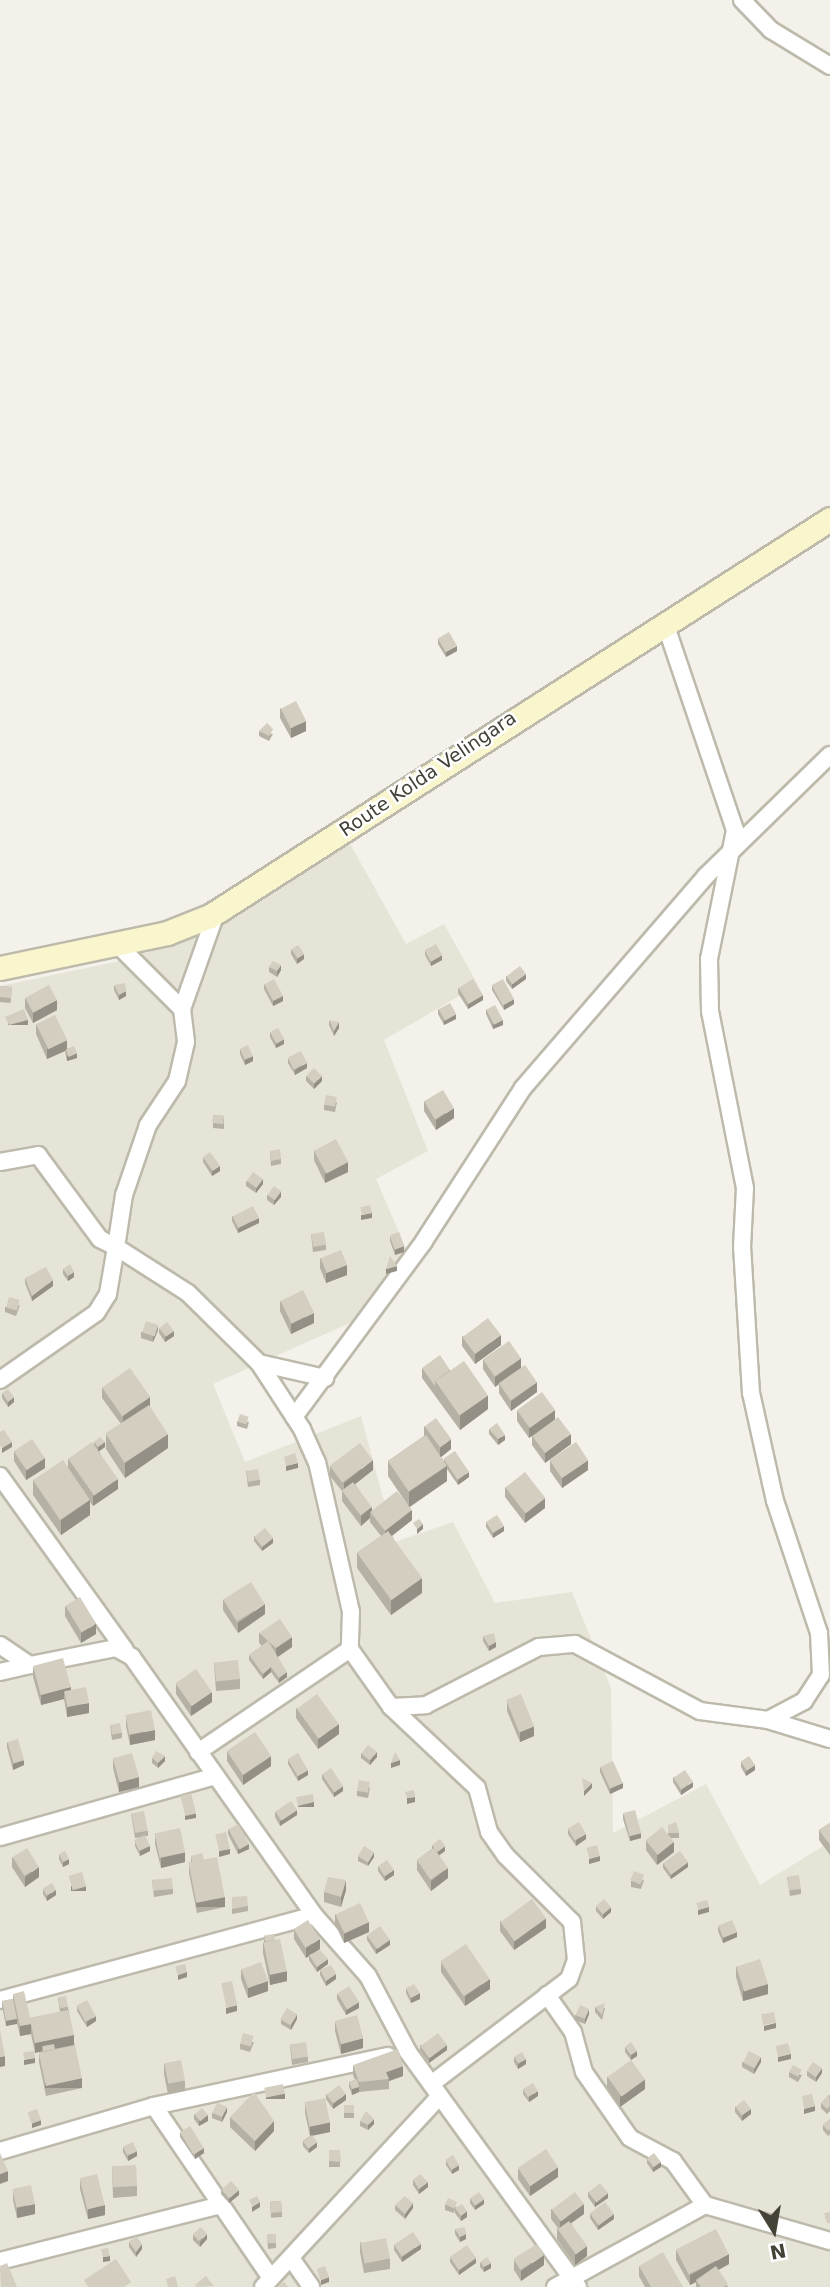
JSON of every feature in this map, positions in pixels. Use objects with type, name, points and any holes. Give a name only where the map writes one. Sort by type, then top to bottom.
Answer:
[{"type":"main road","name":"Route Kolda Velingara","points":[[0,968],[117,944],[216,913],[830,519]]},
{"type":"street","points":[[742,0],[771,30],[830,66]]},
{"type":"street","points":[[665,623],[735,830],[709,959],[710,1011],[745,1188],[742,1247],[751,1393],[775,1501],[827,1665],[804,1701],[768,1720]]},
{"type":"street","points":[[295,1417],[424,1241],[523,1088],[730,856],[830,755]]},
{"type":"street","points":[[0,1380],[96,1313],[108,1294],[124,1195],[148,1125],[177,1082],[186,1042],[182,1009],[216,913]]},
{"type":"street","points":[[117,944],[182,1009]]},
{"type":"street","points":[[0,1163],[38,1155],[100,1239],[188,1293],[259,1363],[295,1417],[317,1462],[351,1612],[350,1649],[391,1707],[477,1788],[489,1832],[505,1855],[572,1922],[576,1961],[569,1979],[436,2090],[291,2258],[267,2282],[154,2106]]},
{"type":"street","points":[[259,1363],[325,1378]]},
{"type":"street","points":[[0,1476],[314,1915],[368,1976],[408,2052],[575,2282]]},
{"type":"street","points":[[391,1707],[426,1705],[539,1647],[575,1644],[700,1711],[768,1720],[830,1739]]},
{"type":"street","points":[[0,1645],[30,1665]]},
{"type":"street","points":[[198,1752],[350,1649]]},
{"type":"street","points":[[0,1672],[125,1650]]},
{"type":"street","points":[[0,1837],[216,1776]]},
{"type":"street","points":[[0,2000],[314,1915]]},
{"type":"street","points":[[548,1995],[573,2032],[584,2072],[629,2138],[673,2161],[705,2205],[830,2241]]},
{"type":"street","points":[[0,2151],[154,2106],[408,2052]]},
{"type":"street","points":[[555,2287],[575,2282],[705,2205]]},
{"type":"street","points":[[0,2261],[218,2206]]},
{"type":"street","points":[[291,2258],[311,2287]]},
{"type":"shaded area","points":[[349,842],[406,944],[444,924],[478,985],[384,1040],[428,1151],[376,1179],[407,1251],[352,1322],[213,1384],[245,1462],[361,1416],[395,1542],[453,1522],[495,1603],[572,1592],[611,1688],[613,1833],[706,1784],[760,1885],[830,1842],[830,2287],[0,2287],[0,986],[125,960],[200,933]]},
{"type":"building","points":[[449,632],[457,646],[446,652],[438,638]]},
{"type":"building","points":[[296,701],[306,721],[291,728],[281,709]]},
{"type":"building","points":[[267,723],[273,729],[269,736],[259,731]]},
{"type":"building","points":[[436,944],[442,955],[431,962],[425,950]]},
{"type":"building","points":[[298,945],[304,954],[298,959],[291,949]]},
{"type":"building","points":[[273,961],[281,965],[277,971],[269,967]]},
{"type":"building","points":[[520,966],[526,974],[512,984],[506,976]]},
{"type":"building","points":[[274,979],[283,996],[273,1001],[264,984]]},
{"type":"building","points":[[473,979],[483,995],[469,1004],[459,988]]},
{"type":"building","points":[[503,979],[514,999],[503,1005],[492,985]]},
{"type":"building","points":[[125,983],[126,991],[119,995],[114,985]]},
{"type":"building","points":[[49,985],[57,1000],[33,1013],[25,998]]},
{"type":"building","points":[[0,986],[12,987],[11,998],[0,997]]},
{"type":"building","points":[[450,1003],[456,1014],[445,1021],[439,1009]]},
{"type":"building","points":[[495,1005],[503,1020],[494,1025],[486,1010]]},
{"type":"building","points":[[24,1009],[28,1020],[9,1025],[5,1017]]},
{"type":"building","points":[[55,1015],[67,1040],[48,1049],[36,1024]]},
{"type":"building","points":[[329,1020],[339,1022],[334,1031]]},
{"type":"building","points":[[278,1028],[284,1039],[276,1044],[270,1032]]},
{"type":"building","points":[[248,1045],[253,1056],[245,1060],[240,1049]]},
{"type":"building","points":[[74,1046],[77,1053],[69,1057],[66,1050]]},
{"type":"building","points":[[301,1051],[307,1063],[294,1069],[288,1058]]},
{"type":"building","points":[[314,1068],[322,1076],[314,1084],[306,1076]]},
{"type":"building","points":[[443,1090],[454,1108],[435,1119],[424,1101]]},
{"type":"building","points":[[326,1095],[337,1097],[335,1107],[324,1105]]},
{"type":"building","points":[[213,1115],[224,1116],[223,1124],[212,1123]]},
{"type":"building","points":[[336,1139],[348,1162],[326,1174],[314,1151]]},
{"type":"building","points":[[280,1149],[281,1159],[271,1161],[270,1151]]},
{"type":"building","points":[[210,1152],[220,1166],[213,1171],[203,1157]]},
{"type":"building","points":[[253,1172],[263,1179],[257,1188],[247,1181]]},
{"type":"building","points":[[274,1186],[281,1191],[275,1200],[268,1195]]},
{"type":"building","points":[[370,1205],[372,1213],[362,1215],[360,1207]]},
{"type":"building","points":[[253,1206],[259,1218],[238,1228],[233,1216]]},
{"type":"building","points":[[324,1232],[326,1245],[313,1247],[311,1234]]},
{"type":"building","points":[[399,1232],[404,1246],[395,1250],[390,1235]]},
{"type":"building","points":[[341,1250],[347,1265],[327,1273],[321,1258]]},
{"type":"building","points":[[390,1256],[397,1266],[386,1269]]},
{"type":"building","points":[[70,1264],[74,1272],[68,1276],[63,1269]]},
{"type":"building","points":[[46,1267],[53,1280],[32,1296],[25,1278]]},
{"type":"building","points":[[303,1290],[314,1312],[291,1323],[281,1301]]},
{"type":"building","points":[[9,1297],[20,1300],[17,1310],[6,1308]]},
{"type":"building","points":[[488,1318],[501,1335],[475,1354],[462,1337]]},
{"type":"building","points":[[146,1321],[158,1325],[155,1336],[142,1332]]},
{"type":"building","points":[[167,1322],[174,1331],[166,1337],[159,1328]]},
{"type":"building","points":[[509,1341],[521,1358],[495,1377],[483,1359]]},
{"type":"building","points":[[440,1355],[450,1370],[435,1381],[435,1386],[422,1368]]},
{"type":"building","points":[[464,1361],[488,1395],[459,1415],[435,1381]]},
{"type":"building","points":[[525,1365],[537,1382],[511,1401],[499,1383]]},
{"type":"building","points":[[130,1368],[150,1397],[122,1416],[102,1388]]},
{"type":"building","points":[[8,1389],[14,1397],[8,1402],[2,1393]]},
{"type":"building","points":[[542,1392],[555,1410],[530,1428],[517,1410]]},
{"type":"building","points":[[149,1405],[168,1434],[124,1463],[105,1433]]},
{"type":"building","points":[[240,1414],[249,1417],[246,1424],[238,1422]]},
{"type":"building","points":[[558,1417],[571,1434],[545,1453],[532,1436]]},
{"type":"building","points":[[436,1418],[451,1439],[440,1447],[425,1426]]},
{"type":"building","points":[[497,1423],[505,1435],[498,1439],[489,1429]]},
{"type":"building","points":[[4,1430],[12,1442],[2,1448],[0,1432]]},
{"type":"building","points":[[426,1435],[447,1466],[409,1491],[388,1461]]},
{"type":"building","points":[[100,1437],[105,1442],[98,1447],[94,1442]]},
{"type":"building","points":[[32,1439],[45,1458],[27,1470],[14,1451]]},
{"type":"building","points":[[92,1442],[118,1479],[94,1495],[68,1459]]},
{"type":"building","points":[[576,1442],[588,1460],[562,1478],[549,1460]]},
{"type":"building","points":[[360,1443],[373,1460],[342,1483],[330,1466]]},
{"type":"building","points":[[455,1451],[469,1472],[457,1480],[443,1459]]},
{"type":"building","points":[[295,1453],[298,1463],[286,1466],[284,1457]]},
{"type":"building","points":[[63,1460],[90,1500],[60,1520],[33,1480]]},
{"type":"building","points":[[258,1469],[260,1480],[248,1482],[246,1471]]},
{"type":"building","points":[[525,1472],[545,1498],[526,1513],[505,1487]]},
{"type":"building","points":[[353,1482],[372,1507],[360,1515],[342,1490]]},
{"type":"building","points":[[397,1491],[412,1510],[385,1531],[370,1512]]},
{"type":"building","points":[[497,1515],[504,1526],[493,1533],[486,1522]]},
{"type":"building","points":[[419,1519],[423,1524],[417,1529],[413,1523]]},
{"type":"building","points":[[265,1528],[273,1538],[262,1547],[254,1537]]},
{"type":"building","points":[[388,1531],[422,1578],[391,1600],[357,1553]]},
{"type":"building","points":[[251,1582],[265,1604],[237,1622],[223,1599]]},
{"type":"building","points":[[80,1597],[96,1624],[81,1632],[65,1606]]},
{"type":"building","points":[[280,1619],[292,1637],[276,1648],[259,1633]]},
{"type":"building","points":[[494,1633],[496,1642],[489,1646],[483,1636]]},
{"type":"building","points":[[268,1641],[287,1672],[279,1678],[271,1667],[263,1674],[249,1655]]},
{"type":"building","points":[[63,1658],[71,1687],[41,1695],[33,1666]]},
{"type":"building","points":[[238,1660],[240,1679],[216,1681],[214,1663]]},
{"type":"building","points":[[196,1669],[212,1692],[192,1706],[176,1683]]},
{"type":"building","points":[[86,1687],[89,1703],[67,1707],[64,1691]]},
{"type":"building","points":[[317,1694],[339,1724],[319,1739],[297,1709]]},
{"type":"building","points":[[521,1694],[534,1726],[519,1732],[506,1700]]},
{"type":"building","points":[[151,1710],[155,1730],[129,1735],[125,1715]]},
{"type":"building","points":[[120,1723],[122,1733],[112,1735],[110,1725]]},
{"type":"building","points":[[255,1732],[271,1756],[243,1775],[227,1751]]},
{"type":"building","points":[[18,1739],[24,1760],[13,1763],[7,1742]]},
{"type":"building","points":[[368,1745],[377,1752],[370,1760],[361,1754]]},
{"type":"building","points":[[156,1751],[165,1756],[158,1763],[152,1758]]},
{"type":"building","points":[[395,1752],[400,1760],[391,1763]]},
{"type":"building","points":[[132,1753],[139,1777],[120,1783],[113,1759]]},
{"type":"building","points":[[298,1753],[308,1770],[298,1776],[288,1759]]},
{"type":"building","points":[[749,1756],[755,1765],[747,1771],[741,1762]]},
{"type":"building","points":[[613,1761],[623,1783],[610,1789],[600,1767]]},
{"type":"building","points":[[331,1768],[343,1786],[334,1792],[322,1774]]},
{"type":"building","points":[[685,1770],[693,1782],[681,1789],[673,1778]]},
{"type":"building","points":[[582,1778],[592,1783],[584,1791]]},
{"type":"building","points":[[359,1780],[370,1782],[368,1793],[357,1791]]},
{"type":"building","points":[[414,1790],[415,1797],[407,1798],[405,1792]]},
{"type":"building","points":[[191,1793],[196,1813],[185,1816],[180,1796]]},
{"type":"building","points":[[313,1794],[314,1802],[298,1806],[296,1797]]},
{"type":"building","points":[[291,1801],[297,1810],[281,1821],[275,1812]]},
{"type":"building","points":[[635,1810],[641,1833],[630,1836],[623,1813]]},
{"type":"building","points":[[144,1811],[148,1831],[135,1833],[131,1813]]},
{"type":"building","points":[[579,1822],[586,1834],[575,1841],[568,1829]]},
{"type":"building","points":[[676,1822],[679,1833],[668,1833],[668,1825]]},
{"type":"building","points":[[830,1823],[830,1845],[819,1830]]},
{"type":"building","points":[[238,1824],[249,1844],[240,1849],[228,1829]]},
{"type":"building","points":[[662,1827],[674,1842],[658,1855],[646,1840]]},
{"type":"building","points":[[180,1828],[185,1852],[160,1858],[155,1833]]},
{"type":"building","points":[[226,1832],[230,1849],[219,1851],[215,1834]]},
{"type":"building","points":[[145,1835],[150,1846],[139,1851],[134,1840]]},
{"type":"building","points":[[440,1839],[445,1846],[437,1852],[432,1845]]},
{"type":"building","points":[[597,1845],[600,1856],[589,1858],[586,1848]]},
{"type":"building","points":[[364,1846],[374,1852],[368,1862],[358,1856]]},
{"type":"building","points":[[27,1848],[39,1867],[24,1876],[13,1857]]},
{"type":"building","points":[[434,1848],[448,1868],[431,1880],[417,1860]]},
{"type":"building","points":[[65,1851],[69,1859],[63,1862],[59,1854]]},
{"type":"building","points":[[680,1851],[688,1862],[671,1875],[663,1863]]},
{"type":"building","points":[[202,1853],[204,1860],[192,1862],[191,1856]]},
{"type":"building","points":[[217,1857],[225,1897],[196,1903],[189,1863]]},
{"type":"building","points":[[387,1860],[394,1870],[385,1876],[378,1866]]},
{"type":"building","points":[[634,1871],[644,1875],[640,1884],[630,1880]]},
{"type":"building","points":[[82,1872],[86,1886],[73,1890],[69,1876]]},
{"type":"building","points":[[799,1875],[801,1889],[789,1891],[787,1877]]},
{"type":"building","points":[[328,1877],[346,1880],[341,1897],[324,1892]]},
{"type":"building","points":[[172,1878],[173,1889],[153,1891],[152,1880]]},
{"type":"building","points":[[52,1883],[56,1890],[46,1895],[42,1888]]},
{"type":"building","points":[[247,1896],[248,1906],[232,1909],[232,1897]]},
{"type":"building","points":[[532,1899],[546,1918],[515,1941],[500,1922]]},
{"type":"building","points":[[604,1899],[611,1907],[603,1915],[596,1906]]},
{"type":"building","points":[[707,1900],[709,1907],[698,1910],[696,1903]]},
{"type":"building","points":[[360,1903],[369,1922],[344,1933],[336,1914]]},
{"type":"building","points":[[308,1920],[320,1939],[305,1948],[294,1929]]},
{"type":"building","points":[[732,1920],[737,1932],[723,1938],[718,1926]]},
{"type":"building","points":[[380,1926],[390,1940],[377,1949],[367,1935]]},
{"type":"building","points":[[274,1934],[275,1940],[265,1941],[264,1936]]},
{"type":"building","points":[[280,1939],[287,1971],[270,1975],[263,1943]]},
{"type":"building","points":[[466,1944],[489,1979],[464,1996],[440,1961]]},
{"type":"building","points":[[320,1950],[328,1959],[317,1967],[309,1955]]},
{"type":"building","points":[[760,1959],[768,1984],[744,1991],[736,1967]]},
{"type":"building","points":[[261,1962],[268,1981],[248,1988],[241,1969]]},
{"type":"building","points":[[185,1964],[187,1972],[177,1974],[175,1966]]},
{"type":"building","points":[[331,1965],[336,1974],[326,1981],[320,1970]]},
{"type":"building","points":[[232,1981],[237,2005],[226,2008],[221,1983]]},
{"type":"building","points":[[414,1984],[420,1993],[411,1998],[406,1988]]},
{"type":"building","points":[[349,1986],[359,2002],[347,2010],[337,1993]]},
{"type":"building","points":[[24,1991],[30,2018],[68,2010],[74,2035],[35,2043],[31,2024],[20,2026],[13,1994]]},
{"type":"building","points":[[66,1996],[68,2007],[60,2008],[58,1997]]},
{"type":"building","points":[[13,1999],[17,2019],[6,2021],[2,2001]]},
{"type":"building","points":[[87,2000],[96,2016],[85,2022],[77,2006]]},
{"type":"building","points":[[605,2003],[602,2015],[595,2007]]},
{"type":"building","points":[[580,2005],[589,2009],[585,2019],[576,2015]]},
{"type":"building","points":[[287,2008],[297,2014],[291,2025],[280,2019]]},
{"type":"building","points":[[774,2012],[776,2023],[763,2025],[761,2014]]},
{"type":"building","points":[[357,2015],[363,2038],[341,2044],[335,2021]]},
{"type":"building","points":[[0,2030],[5,2056],[0,2057]]},
{"type":"building","points":[[243,2033],[254,2036],[251,2046],[240,2044]]},
{"type":"building","points":[[438,2033],[447,2045],[429,2058],[420,2046]]},
{"type":"building","points":[[306,2042],[308,2057],[292,2059],[290,2044]]},
{"type":"building","points":[[631,2042],[637,2051],[631,2055],[625,2047]]},
{"type":"building","points":[[788,2043],[791,2054],[778,2057],[775,2046]]},
{"type":"building","points":[[54,2044],[55,2049],[43,2051],[42,2046]]},
{"type":"building","points":[[75,2045],[82,2078],[46,2086],[39,2053]]},
{"type":"building","points":[[398,2049],[403,2066],[386,2072],[389,2079],[359,2082],[353,2065]]},
{"type":"building","points":[[34,2051],[35,2058],[24,2059],[23,2053]]},
{"type":"building","points":[[749,2051],[761,2057],[755,2068],[743,2063]]},
{"type":"building","points":[[522,2052],[526,2059],[518,2063],[514,2056]]},
{"type":"building","points":[[181,2060],[185,2081],[168,2084],[164,2063]]},
{"type":"building","points":[[631,2060],[645,2079],[622,2096],[608,2077]]},
{"type":"building","points":[[813,2062],[822,2068],[816,2077],[807,2071]]},
{"type":"building","points":[[793,2065],[802,2070],[798,2077],[789,2072]]},
{"type":"building","points":[[357,2079],[359,2087],[352,2089],[349,2082]]},
{"type":"building","points":[[533,2083],[538,2091],[528,2097],[523,2089]]},
{"type":"building","points":[[283,2084],[285,2094],[266,2097],[264,2088]]},
{"type":"building","points":[[339,2085],[346,2094],[333,2104],[326,2095]]},
{"type":"building","points":[[254,2092],[274,2121],[255,2141],[230,2117]]},
{"type":"building","points":[[812,2094],[815,2106],[804,2109],[802,2096]]},
{"type":"building","points":[[829,2094],[830,2106],[827,2109],[821,2103]]},
{"type":"building","points":[[325,2098],[330,2122],[310,2127],[304,2102]]},
{"type":"building","points":[[744,2100],[751,2109],[742,2115],[735,2107]]},
{"type":"building","points":[[217,2103],[227,2107],[222,2117],[212,2113]]},
{"type":"building","points":[[344,2105],[354,2105],[354,2113],[344,2113]]},
{"type":"building","points":[[202,2108],[208,2115],[200,2121],[194,2115]]},
{"type":"building","points":[[37,2109],[41,2120],[32,2124],[28,2112]]},
{"type":"building","points":[[366,2111],[374,2119],[368,2125],[360,2121]]},
{"type":"building","points":[[830,2119],[830,2129],[828,2131],[823,2125]]},
{"type":"building","points":[[190,2126],[204,2148],[194,2154],[180,2132]]},
{"type":"building","points":[[312,2135],[317,2142],[308,2149],[303,2141]]},
{"type":"building","points":[[133,2142],[137,2151],[127,2156],[123,2146]]},
{"type":"building","points":[[546,2149],[558,2167],[530,2186],[518,2168]]},
{"type":"building","points":[[329,2150],[340,2150],[341,2162],[329,2161]]},
{"type":"building","points":[[0,2153],[8,2171],[0,2174]]},
{"type":"building","points":[[654,2153],[661,2162],[654,2167],[647,2159]]},
{"type":"building","points":[[453,2155],[459,2165],[451,2170],[445,2160]]},
{"type":"building","points":[[136,2165],[137,2186],[113,2187],[112,2166]]},
{"type":"building","points":[[97,2174],[105,2205],[87,2209],[80,2178]]},
{"type":"building","points":[[420,2174],[428,2182],[419,2189],[413,2180]]},
{"type":"building","points":[[231,2181],[239,2190],[229,2199],[221,2190]]},
{"type":"building","points":[[600,2183],[608,2193],[597,2203],[588,2192]]},
{"type":"building","points":[[31,2185],[35,2204],[16,2208],[12,2189]]},
{"type":"building","points":[[479,2192],[484,2199],[475,2206],[470,2198]]},
{"type":"building","points":[[575,2192],[584,2204],[561,2221],[552,2209]]},
{"type":"building","points":[[257,2196],[260,2202],[252,2206],[249,2200]]},
{"type":"building","points":[[405,2196],[413,2203],[405,2214],[395,2205]]},
{"type":"building","points":[[448,2198],[457,2202],[454,2208],[445,2204]]},
{"type":"building","points":[[281,2201],[282,2212],[271,2213],[270,2202]]},
{"type":"building","points":[[605,2202],[614,2214],[599,2225],[590,2213]]},
{"type":"building","points":[[462,2204],[467,2211],[461,2216],[455,2208]]},
{"type":"building","points":[[830,2212],[830,2223],[827,2223],[824,2213]]},
{"type":"building","points":[[569,2221],[587,2246],[576,2254],[558,2229]]},
{"type":"building","points":[[201,2227],[207,2234],[199,2241],[193,2234]]},
{"type":"building","points":[[465,2227],[466,2234],[460,2237],[455,2229]]},
{"type":"building","points":[[716,2229],[729,2254],[689,2274],[676,2249]]},
{"type":"building","points":[[413,2232],[421,2244],[402,2256],[394,2245]]},
{"type":"building","points":[[267,2234],[276,2234],[276,2243],[267,2243]]},
{"type":"building","points":[[136,2236],[142,2244],[136,2252],[129,2242]]},
{"type":"building","points":[[386,2238],[390,2259],[364,2264],[360,2243]]},
{"type":"building","points":[[537,2244],[544,2255],[520,2270],[513,2259]]},
{"type":"building","points":[[467,2245],[476,2258],[459,2270],[450,2257]]},
{"type":"building","points":[[108,2248],[110,2256],[103,2257],[101,2249]]},
{"type":"building","points":[[663,2252],[683,2287],[651,2287],[639,2266]]},
{"type":"building","points":[[487,2257],[491,2263],[484,2267],[480,2262]]},
{"type":"building","points":[[116,2259],[131,2282],[124,2287],[88,2287],[84,2280]]},
{"type":"building","points":[[7,2263],[17,2287],[1,2287],[0,2266]]},
{"type":"building","points":[[325,2266],[329,2277],[321,2280],[317,2269]]},
{"type":"building","points":[[716,2266],[728,2284],[724,2287],[701,2287],[696,2280]]},
{"type":"building","points":[[175,2276],[178,2287],[168,2287],[166,2279]]},
{"type":"building","points":[[206,2276],[214,2286],[195,2285]]}]
